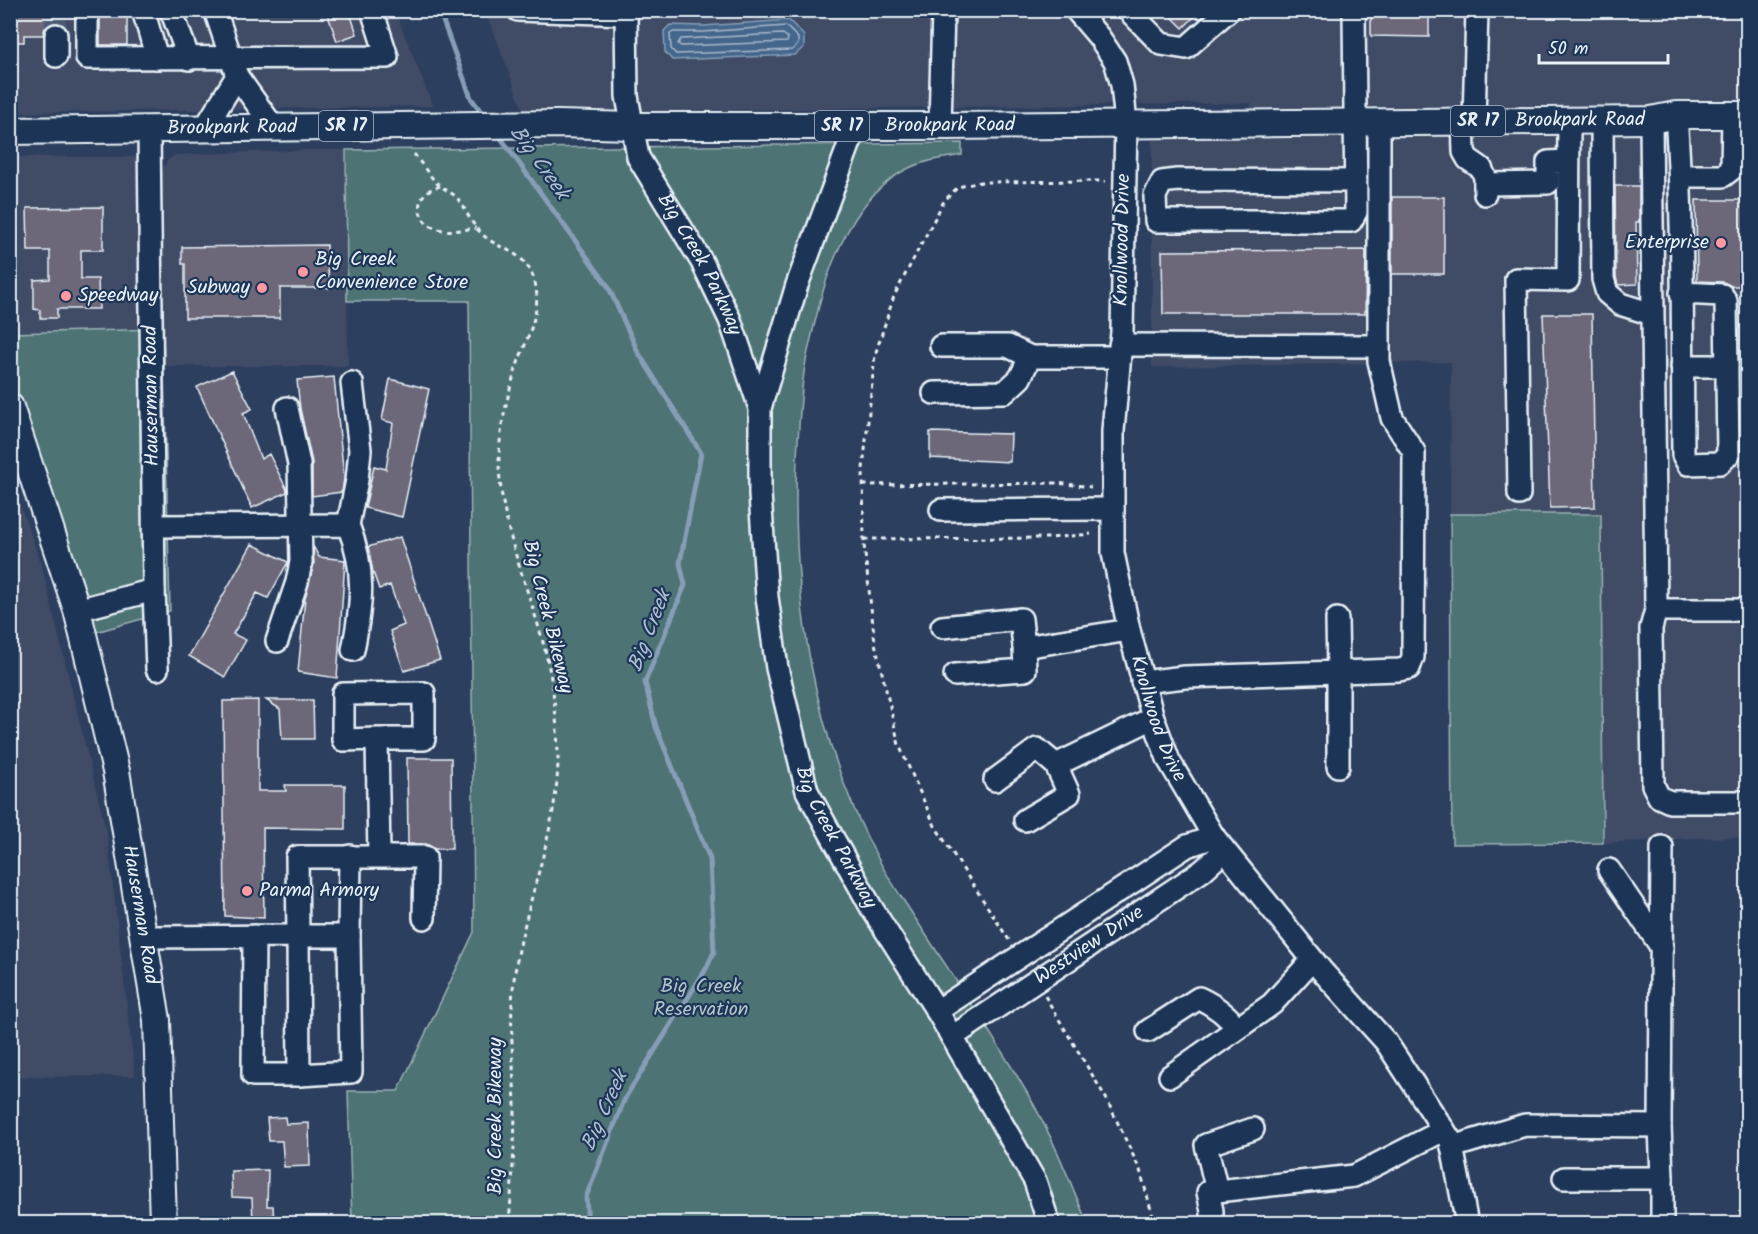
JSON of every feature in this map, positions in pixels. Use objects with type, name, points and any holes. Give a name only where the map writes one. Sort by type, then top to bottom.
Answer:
[{"type":"main road","name":"Brookpark Road","points":[[10,131],[558,124],[940,126],[1651,120],[1676,115],[1740,115]]},
{"type":"main road","name":"Hauserman Road","points":[[10,406],[77,610],[116,771],[157,1020],[164,1224]]},
{"type":"street","points":[[80,10],[83,58]]},
{"type":"street","points":[[83,58],[87,10]]},
{"type":"street","points":[[143,10],[157,58]]},
{"type":"street","points":[[171,10],[189,59]]},
{"type":"street","points":[[215,10],[235,67],[274,128]]},
{"type":"street","points":[[83,58],[189,59],[235,67],[387,57],[372,10]]},
{"type":"street","points":[[518,10],[626,12]]},
{"type":"street","points":[[940,126],[943,10]]},
{"type":"street","name":"Knollwood Drive","points":[[1076,10],[1099,37],[1115,61],[1122,85],[1126,123],[1120,351],[1113,431],[1113,553],[1129,630],[1153,718],[1169,761],[1219,844],[1312,960],[1386,1042],[1448,1138],[1467,1224]]},
{"type":"street","points":[[1128,10],[1161,44],[1186,48],[1229,10]]},
{"type":"street","points":[[1142,682],[1185,677],[1399,670],[1409,668],[1413,657],[1414,452],[1392,418],[1379,361],[1367,122],[1354,10]]},
{"type":"street","points":[[1477,10],[1469,121],[1464,153],[1468,159],[1481,168],[1485,189],[1548,183],[1548,162],[1568,161]]},
{"type":"street","name":"Big Creek Parkway","points":[[626,12],[627,96],[638,157],[702,261],[730,320],[760,408]]},
{"type":"street","points":[[56,35],[56,56]]},
{"type":"street","points":[[205,128],[235,67]]},
{"type":"street","points":[[1676,115],[1681,176],[1681,293],[1683,455],[1688,464],[1720,463],[1728,455],[1726,301],[1722,295],[1681,293]]},
{"type":"street","points":[[1681,176],[1723,176],[1732,168],[1740,115]]},
{"type":"street","points":[[1519,494],[1516,279],[1568,280],[1569,120]]},
{"type":"street","points":[[1602,120],[1603,279],[1607,293],[1620,304],[1652,314]]},
{"type":"street","points":[[1651,120],[1656,610],[1651,628],[1653,785],[1659,797],[1670,802],[1748,802]]},
{"type":"street","points":[[1124,221],[1351,221],[1356,212],[1356,181],[1367,122]]},
{"type":"street","name":"Big Creek Parkway","points":[[856,126],[796,285],[760,408],[760,494],[767,597],[777,668],[807,791],[872,907],[937,1011],[1035,1181],[1049,1224]]},
{"type":"street","name":"Hauserman Road","points":[[149,130],[153,526],[157,669]]},
{"type":"street","points":[[1156,221],[1155,196],[1162,182],[1177,180],[1356,181]]},
{"type":"street","points":[[941,346],[1008,346],[1030,357],[1120,351],[1379,346]]},
{"type":"street","points":[[933,393],[1005,392],[1020,378],[1030,357]]},
{"type":"street","points":[[1682,366],[1727,366]]},
{"type":"street","points":[[352,382],[360,450],[348,525],[357,556],[362,592],[352,650]]},
{"type":"street","points":[[277,641],[297,582],[301,562],[299,464],[287,408]]},
{"type":"street","points":[[941,510],[1113,509]]},
{"type":"street","points":[[153,526],[348,525]]},
{"type":"street","points":[[77,610],[154,590]]},
{"type":"street","points":[[1656,610],[1748,610]]},
{"type":"street","points":[[942,627],[1021,619],[1025,670],[956,675]]},
{"type":"street","points":[[1337,619],[1338,766]]},
{"type":"street","points":[[1024,647],[1129,630]]},
{"type":"street","points":[[1056,765],[1153,718]]},
{"type":"street","points":[[377,739],[379,856]]},
{"type":"street","points":[[995,780],[1037,749],[1056,765],[1069,794],[1025,820]]},
{"type":"street","name":"Westview Drive","points":[[937,1011],[1187,846],[1219,844]]},
{"type":"street","name":"Westview Drive","points":[[952,1037],[1202,871],[1219,844]]},
{"type":"street","points":[[1662,847],[1660,1126],[1662,1224]]},
{"type":"street","points":[[254,936],[254,1075],[351,1072],[350,856]]},
{"type":"street","points":[[299,1074],[297,857],[425,857],[424,918]]},
{"type":"street","points":[[1609,870],[1662,948]]},
{"type":"street","points":[[1119,892],[1136,915]]},
{"type":"street","points":[[144,937],[349,936]]},
{"type":"street","points":[[1027,952],[1044,976]]},
{"type":"street","points":[[1170,1076],[1272,1004],[1312,960]]},
{"type":"street","points":[[1148,1031],[1199,998],[1215,1006],[1237,1028]]},
{"type":"street","points":[[1212,1224],[1208,1192],[1354,1176],[1448,1138],[1525,1125],[1660,1126]]},
{"type":"street","points":[[1217,1191],[1206,1145],[1253,1129]]},
{"type":"street","points":[[1564,1178],[1662,1178]]},
{"type":"path","name":"Big Creek Bikeway","points":[[414,154],[440,186],[456,196],[476,228],[495,245],[518,255],[529,266],[535,282],[537,301],[536,316],[515,371],[506,408],[499,462],[501,491],[515,554],[544,647],[555,704],[558,783],[555,807],[516,966],[511,1006],[514,1125],[509,1224]]},
{"type":"path","points":[[1027,952],[935,826],[899,745],[875,643],[864,539],[863,469],[875,355],[894,296],[944,201],[958,187],[981,182],[1105,181]]},
{"type":"path","points":[[440,186],[428,191],[421,198],[419,211],[423,221],[434,228],[448,230],[476,228]]},
{"type":"path","points":[[863,485],[1057,483],[1091,487]]},
{"type":"path","points":[[864,539],[1050,538],[1091,534]]},
{"type":"path","points":[[1044,976],[1140,1170],[1155,1224]]},
{"type":"shaded area","points":[[10,11],[395,11],[433,106],[11,113]]},
{"type":"shaded area","points":[[484,11],[1747,11],[1747,106],[1251,112],[1251,103],[524,113]]},
{"type":"shaded area","points":[[1747,126],[1747,837],[1603,843],[1601,514],[1450,514],[1451,362],[1152,367],[1152,140]]},
{"type":"shaded area","points":[[346,150],[348,366],[164,366],[161,173],[163,167],[175,155]]},
{"type":"shaded area","points":[[10,157],[142,157],[142,331],[11,333]]},
{"type":"shaded area","points":[[10,476],[41,563],[107,834],[135,1076],[11,1077]]},
{"type":"green space","name":"Big Creek Reservation","points":[[962,143],[962,155],[915,165],[890,179],[874,194],[859,212],[847,232],[828,275],[806,360],[800,412],[796,509],[803,614],[811,666],[823,718],[838,768],[858,817],[890,879],[1000,1048],[1035,1107],[1059,1156],[1087,1223],[352,1223],[348,1091],[398,1091],[474,932],[469,301],[347,301],[346,150]]},
{"type":"green space","points":[[163,329],[170,611],[96,632],[11,380],[10,333]]},
{"type":"green space","points":[[1450,514],[1601,514],[1603,843],[1452,844]]},
{"type":"water","points":[[789,20],[804,36],[804,47],[795,55],[672,60],[665,52],[664,31],[670,25],[703,26]]},
{"type":"building","points":[[62,10],[63,24],[57,22],[50,24],[45,28],[43,35],[24,35],[24,42],[10,42],[10,12]]},
{"type":"building","points":[[100,10],[127,10],[127,45],[100,45]]},
{"type":"building","points":[[326,10],[349,10],[357,34],[337,41]]},
{"type":"building","points":[[1165,10],[1201,10],[1183,28]]},
{"type":"building","points":[[1371,10],[1429,10],[1429,37],[1371,36]]},
{"type":"building","points":[[1615,186],[1639,186],[1639,222],[1636,222],[1637,284],[1618,285],[1616,277]]},
{"type":"building","points":[[1392,197],[1444,197],[1444,274],[1392,274]]},
{"type":"building","name":"Enterprise","points":[[1696,200],[1745,200],[1747,286],[1697,281]]},
{"type":"building","points":[[103,207],[103,250],[81,250],[81,279],[98,279],[99,309],[57,309],[57,318],[40,318],[40,310],[34,309],[34,280],[50,279],[50,251],[28,251],[27,208]]},
{"type":"building","points":[[327,245],[329,288],[280,288],[280,318],[185,318],[185,264],[182,264],[182,247]]},
{"type":"building","points":[[1366,250],[1365,314],[1163,314],[1162,251]]},
{"type":"building","points":[[1543,314],[1592,314],[1595,507],[1550,508]]},
{"type":"building","points":[[232,371],[252,409],[243,413],[261,459],[269,454],[287,490],[252,508],[197,387]]},
{"type":"building","points":[[334,377],[344,478],[342,492],[312,496],[312,462],[300,409],[297,380]]},
{"type":"building","points":[[390,379],[429,389],[402,517],[365,508],[374,466],[386,469],[393,423],[382,420]]},
{"type":"building","points":[[930,432],[1011,434],[1010,462],[930,458]]},
{"type":"building","points":[[400,537],[440,660],[404,671],[390,631],[404,625],[390,585],[379,589],[368,547]]},
{"type":"building","points":[[252,544],[288,562],[268,598],[257,593],[233,634],[246,640],[225,677],[189,656]]},
{"type":"building","points":[[313,546],[319,557],[345,560],[337,678],[298,672],[305,598],[314,564]]},
{"type":"building","points":[[258,700],[258,791],[286,791],[285,785],[345,785],[345,829],[263,828],[264,918],[225,916],[223,701]]},
{"type":"building","points":[[266,700],[313,700],[314,739],[282,739],[280,709]]},
{"type":"building","points":[[407,758],[451,758],[452,849],[434,849],[426,844],[408,844]]},
{"type":"building","points":[[285,1117],[286,1124],[309,1123],[310,1166],[284,1167],[282,1141],[269,1141],[267,1118]]},
{"type":"building","points":[[268,1170],[267,1206],[273,1206],[274,1223],[253,1223],[252,1198],[232,1197],[231,1171]]},
{"type":"waterway","name":"Big Creek","points":[[439,10],[471,98],[485,117]]},
{"type":"waterway","name":"Big Creek","points":[[498,134],[608,286],[638,352],[701,453],[680,563],[685,585],[645,682],[656,727],[710,859],[714,952],[706,969],[625,1098],[586,1197],[588,1224]]},
{"type":"tunnel","points":[[55,10],[56,35]]},
{"type":"place","name":"Enterprise","points":[[1721,243]]},
{"type":"place","name":"Big Creek Convenience Store","points":[[303,272]]},
{"type":"place","name":"Subway","points":[[262,288]]},
{"type":"place","name":"Speedway","points":[[66,296]]},
{"type":"place","name":"Parma Armory","points":[[247,891]]}]
